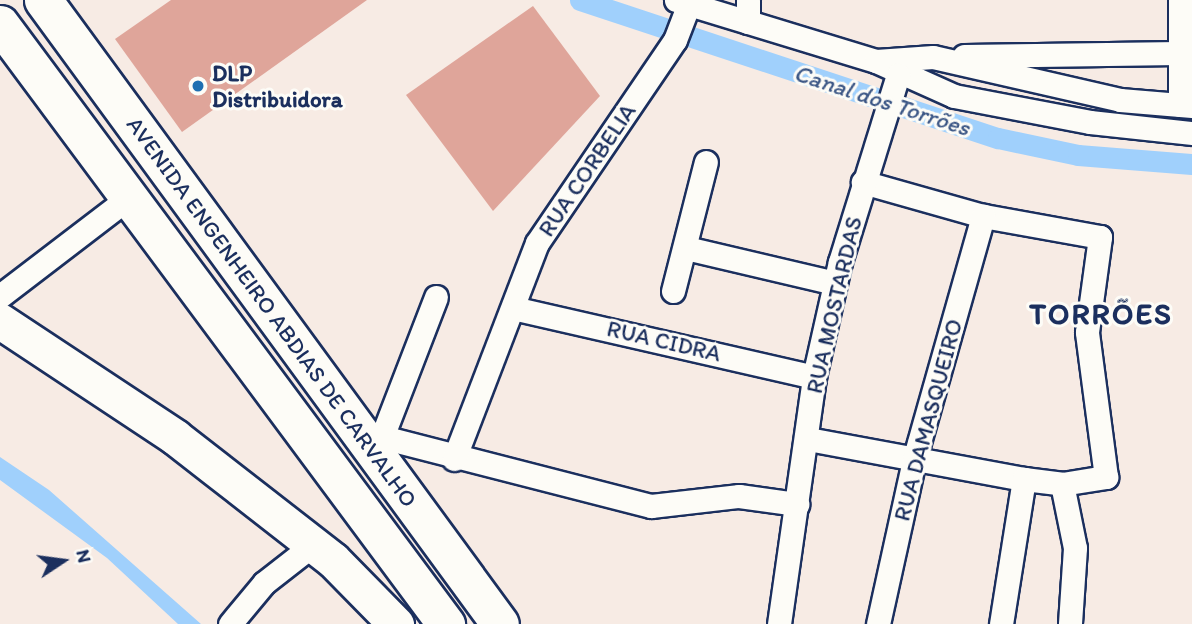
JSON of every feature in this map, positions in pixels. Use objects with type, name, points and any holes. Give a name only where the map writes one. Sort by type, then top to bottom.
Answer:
[{"type":"highway","name":"AVENIDA ENGENHEIRO ABDIAS DE CARVALHO","points":[[43,0],[377,443],[500,624]]},
{"type":"highway","name":"AVENIDA ENGENHEIRO ABDIAS DE CARVALHO","points":[[0,24],[132,195],[438,613]]},
{"type":"main road","points":[[0,321],[175,438],[314,544],[396,624]]},
{"type":"street","points":[[933,57],[1120,100],[1186,106],[1180,54],[1180,0]]},
{"type":"street","points":[[684,3],[748,11],[876,61],[933,57],[1180,54]]},
{"type":"street","name":"RUA CORBELIA","points":[[454,459],[549,223],[675,40],[684,3]]},
{"type":"street","points":[[876,61],[891,93],[954,96],[1031,113],[1192,133]]},
{"type":"street","name":"RUA MOSTARDAS","points":[[779,624],[808,439],[814,377],[835,283],[891,93]]},
{"type":"street","points":[[673,291],[706,162]]},
{"type":"street","points":[[808,439],[1024,479],[1062,484],[1102,481],[1104,455],[1087,332],[1099,240],[983,216],[863,182]]},
{"type":"street","points":[[0,296],[132,195]]},
{"type":"street","name":"RUA DAMASQUEIRO","points":[[878,624],[914,460],[983,216]]},
{"type":"street","points":[[685,248],[835,283]]},
{"type":"street","points":[[436,297],[377,443],[651,506],[739,496],[797,504]]},
{"type":"street","name":"RUA CIDRA","points":[[513,309],[814,377]]},
{"type":"street","points":[[1001,624],[1024,479]]},
{"type":"street","points":[[1062,484],[1075,548],[1070,624]]},
{"type":"street","points":[[230,624],[264,583],[314,544]]},
{"type":"water","points":[[0,457],[49,490],[201,624],[178,624],[107,558],[0,480]]},
{"type":"building","name":"DLP Distribuidora","points":[[171,0],[367,0],[182,132],[115,39]]},
{"type":"building","points":[[533,6],[600,96],[493,211],[406,95]]},
{"type":"waterway","name":"Canal dos Torrões","points":[[580,0],[998,138],[1078,155],[1192,164]]},
{"type":"place","name":"DLP Distribuidora","points":[[198,86]]},
{"type":"district","name":"TORRÕES","points":[[1101,314]]}]
